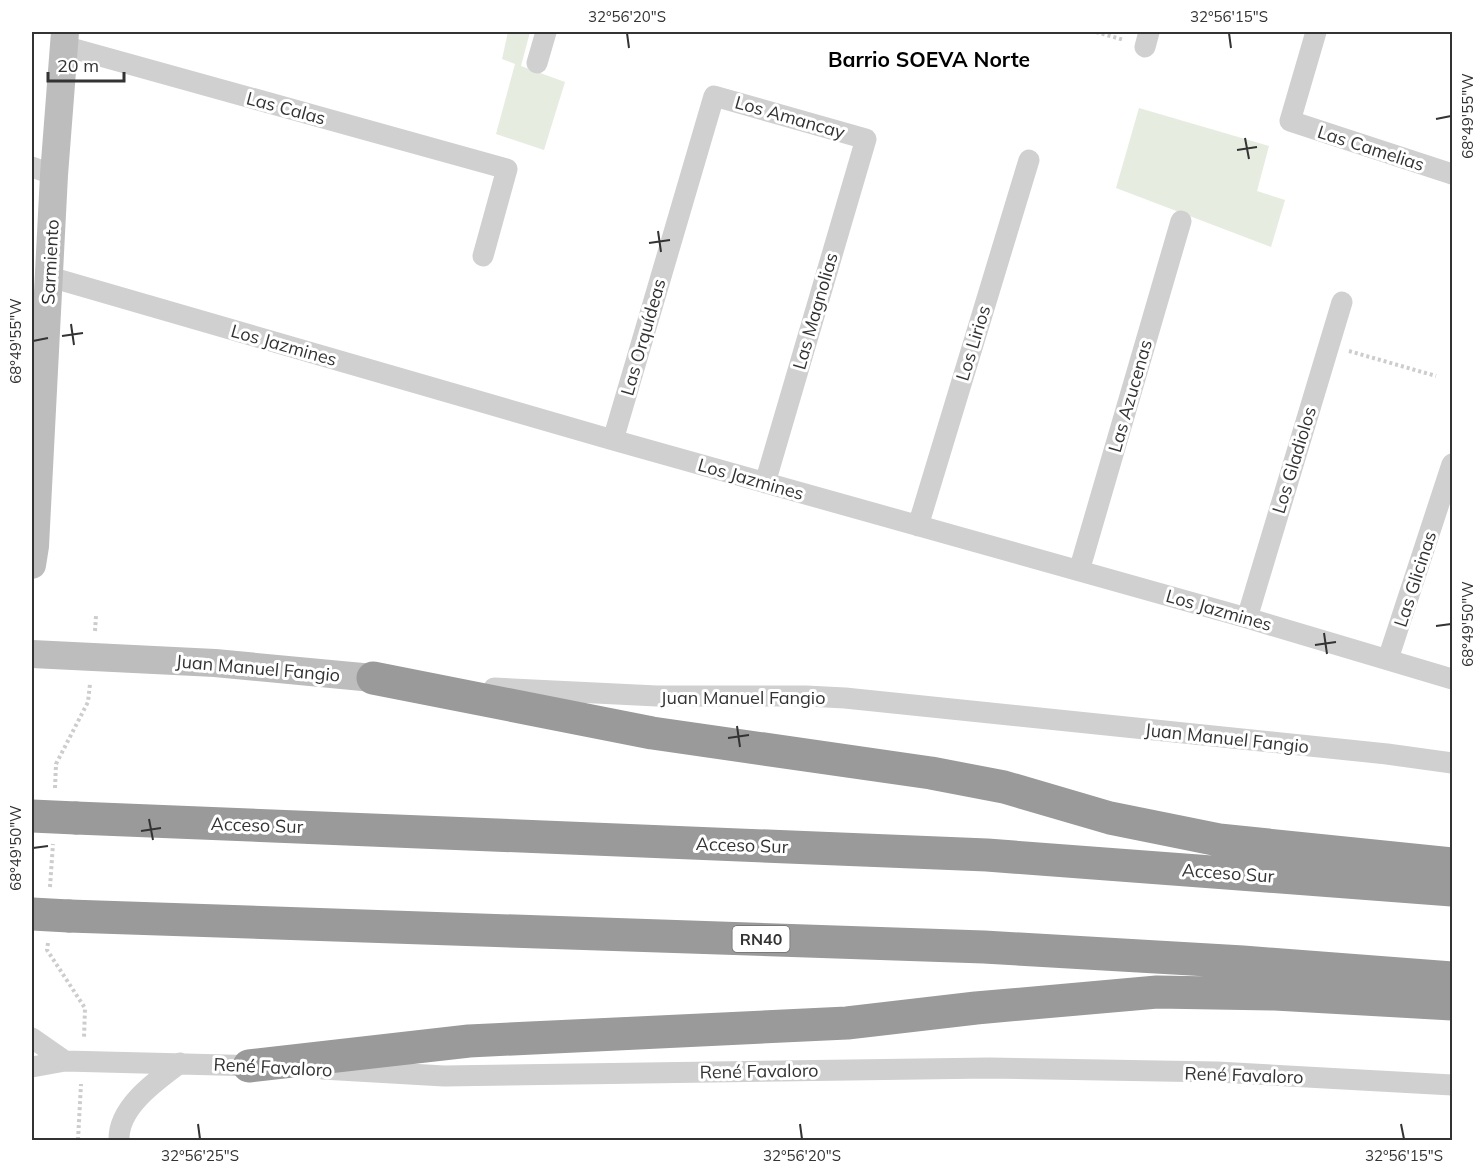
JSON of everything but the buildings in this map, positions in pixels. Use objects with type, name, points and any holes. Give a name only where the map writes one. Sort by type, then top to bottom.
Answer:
[{"type":"highway","points":[[373,678],[652,733],[931,772],[1004,787],[1110,818],[1200,837],[1452,864]]},
{"type":"highway","name":"Acceso Sur","points":[[54,817],[987,855],[1452,890]]},
{"type":"highway","name":"RN40","points":[[50,915],[984,947],[1244,962],[1452,978]]},
{"type":"highway","points":[[249,1066],[469,1041],[847,1023],[976,1008],[1157,992],[1275,994],[1452,1004]]},
{"type":"main road","name":"Sarmiento","points":[[32,565],[35,546],[50,277],[43,171],[64,39]]},
{"type":"main road","name":"Juan Manuel Fangio","points":[[32,654],[215,663],[373,678]]},
{"type":"street","points":[[537,63],[546,32]]},
{"type":"street","name":"Las Camelias","points":[[1316,32],[1290,121],[1452,174]]},
{"type":"street","name":"Las Calas","points":[[64,39],[507,169],[483,256]]},
{"type":"street","name":"Los Amancay","points":[[714,96],[866,139]]},
{"type":"street","name":"Las Orquídeas","points":[[613,440],[714,96]]},
{"type":"street","name":"Las Magnolias","points":[[765,483],[866,139]]},
{"type":"street","name":"Los Lirios","points":[[918,526],[1029,160]]},
{"type":"street","name":"Las Azucenas","points":[[1079,571],[1181,221]]},
{"type":"street","name":"Los Jazmines","points":[[50,277],[613,440],[1247,618],[1452,679]]},
{"type":"street","name":"Los Gladiolos","points":[[1247,618],[1342,302]]},
{"type":"street","name":"Las Glicinas","points":[[1388,659],[1452,464]]},
{"type":"street","name":"Juan Manuel Fangio","points":[[373,678],[516,690],[657,696],[845,698],[1387,754],[1452,763]]},
{"type":"street","points":[[32,1038],[74,1061]]},
{"type":"street","name":"René Favaloro","points":[[32,1067],[74,1061],[249,1066],[444,1076],[989,1068],[1217,1072],[1452,1085]]},
{"type":"street","points":[[119,1140],[125,1116],[149,1086],[180,1064]]},
{"type":"path","points":[[1328,345],[1436,376]]},
{"type":"path","points":[[78,1140],[74,1061],[85,1008],[47,950],[56,764],[88,702],[96,616]]},
{"type":"shaded area","points":[[508,32],[530,32],[521,66],[565,82],[544,150],[496,134],[515,64],[502,59]]},
{"type":"shaded area","points":[[1139,108],[1269,146],[1257,191],[1285,200],[1271,247],[1116,188]]},
{"type":"district","name":"Barrio SOEVA Norte","points":[[929,59]]}]
